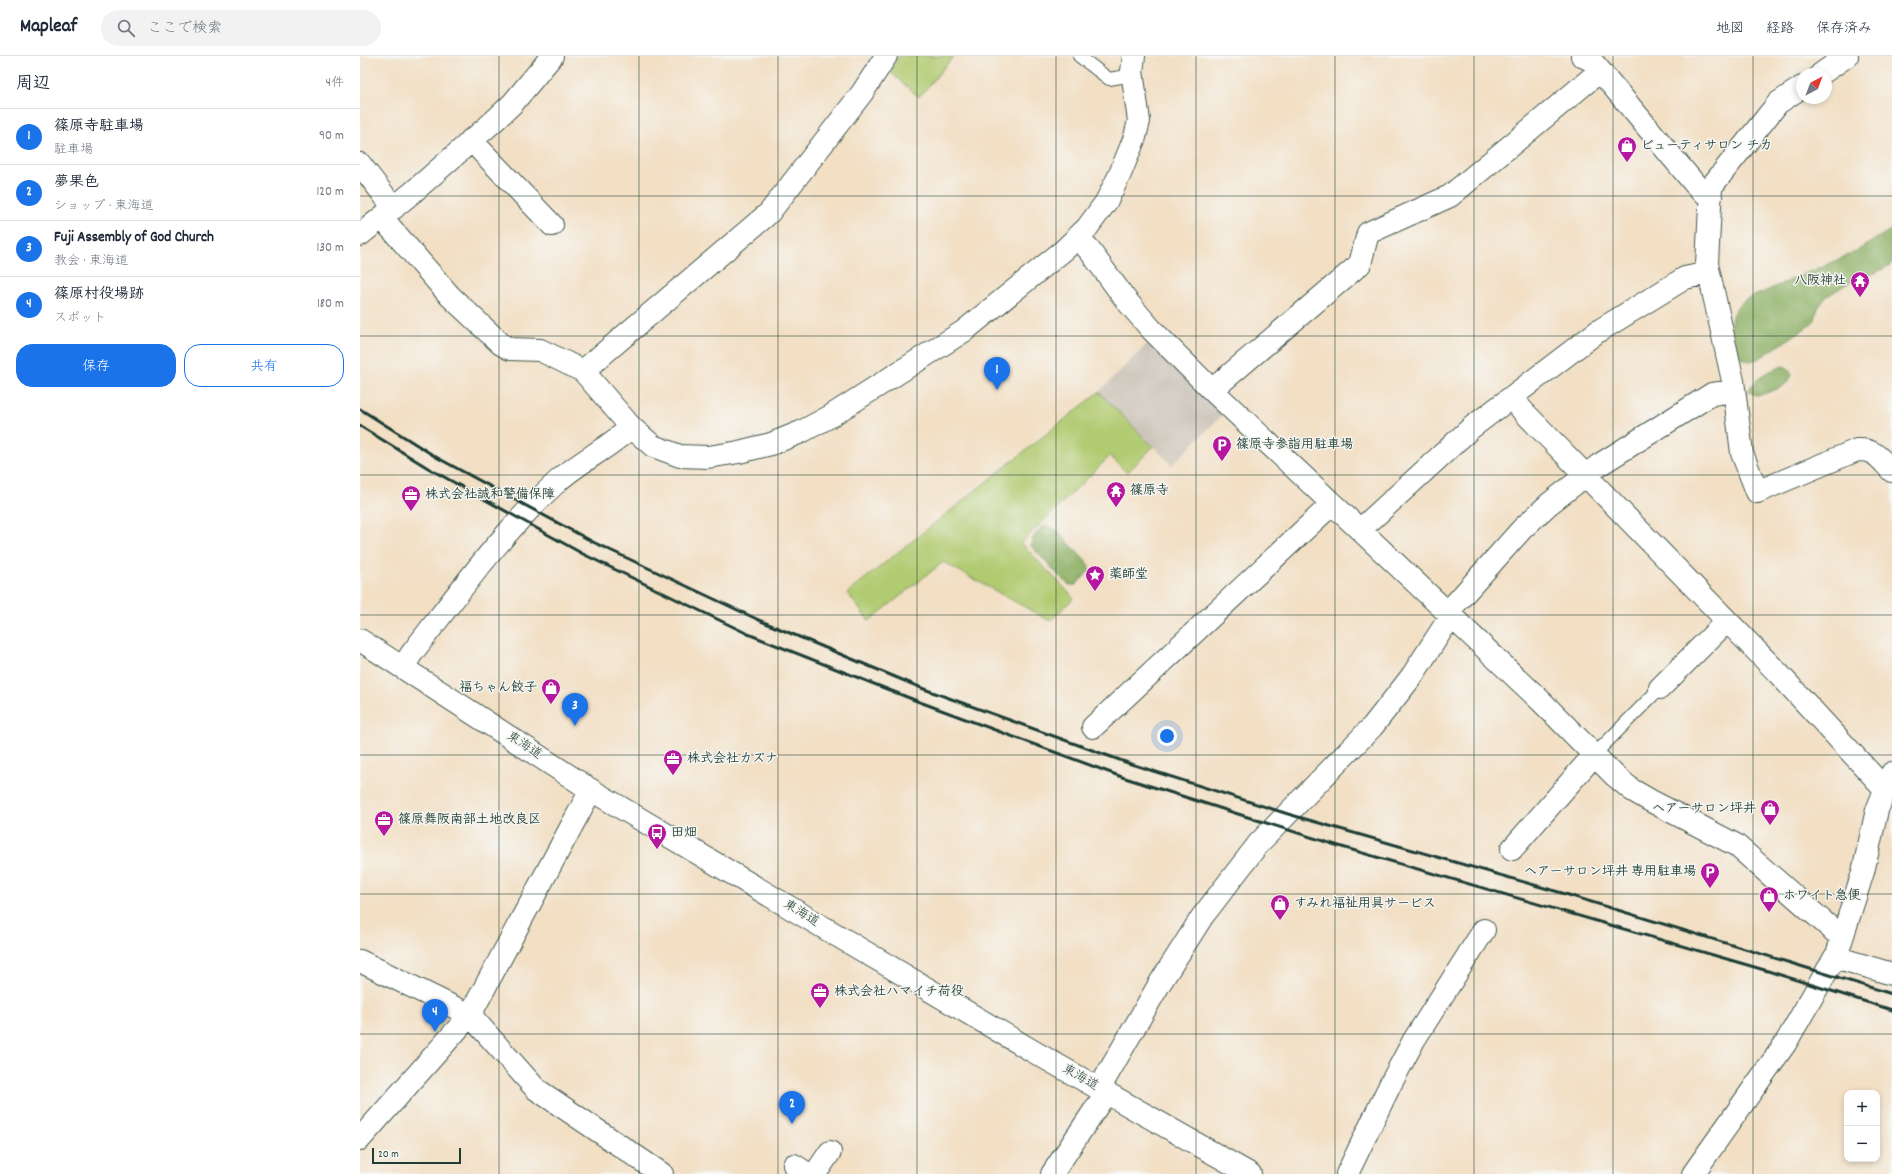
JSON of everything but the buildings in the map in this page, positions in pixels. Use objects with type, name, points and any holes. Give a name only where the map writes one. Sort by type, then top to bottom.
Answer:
[{"type":"street","points":[[360,235],[388,213],[513,103],[552,56]]},
{"type":"street","points":[[583,370],[769,213],[862,93],[886,56]]},
{"type":"street","points":[[1582,56],[1591,60],[1699,189],[1711,197]]},
{"type":"street","points":[[1830,68],[1847,56]]},
{"type":"street","points":[[360,164],[388,213],[450,296],[501,344],[510,349],[540,350],[583,370],[631,427],[653,446],[680,456],[708,457],[750,449],[801,432],[829,417],[964,331],[1064,250],[1087,228],[1106,202],[1120,174],[1135,137],[1138,116],[1133,65]]},
{"type":"street","points":[[1212,390],[1360,264],[1368,233],[1450,196],[1600,71]]},
{"type":"street","points":[[1796,91],[1778,103],[1711,187],[1707,264],[1708,273],[1734,391],[1742,452],[1757,492],[1857,450],[1867,449],[1892,472]]},
{"type":"street","points":[[471,140],[552,225]]},
{"type":"street","points":[[1077,237],[1090,251],[1138,315],[1212,390],[1450,615],[1632,790],[1736,845],[1838,948],[1892,974]]},
{"type":"street","points":[[1360,530],[1472,428],[1597,332],[1685,278],[1708,273]]},
{"type":"street","points":[[1052,1174],[1102,1091],[1160,983],[1202,917],[1259,843],[1372,727],[1412,676],[1450,615],[1535,516],[1599,464],[1712,394],[1734,391]]},
{"type":"street","points":[[1512,397],[1522,410],[1727,621],[1888,781],[1877,810],[1863,872],[1838,948],[1785,1044],[1693,1174]]},
{"type":"street","points":[[403,667],[412,653],[506,535],[558,481],[620,438],[631,427]]},
{"type":"street","points":[[1093,727],[1332,504]]},
{"type":"street","points":[[1660,688],[1727,621]]},
{"type":"street","name":"東海道","points":[[360,640],[591,790],[1102,1091],[1250,1174]]},
{"type":"street","points":[[1512,849],[1594,755]]},
{"type":"street","points":[[360,1139],[470,1015],[591,790]]},
{"type":"street","points":[[1347,1174],[1411,1046],[1484,930]]},
{"type":"street","points":[[360,962],[470,1015],[536,1089],[662,1174]]},
{"type":"street","points":[[815,1174],[830,1152]]},
{"type":"lane","points":[[1080,56],[1109,79],[1133,65]]},
{"type":"lane","points":[[1594,755],[1660,688]]},
{"type":"shaded area","points":[[1150,341],[1224,413],[1172,465],[1099,392]]},
{"type":"green space","points":[[899,56],[954,56],[919,97],[890,72]]},
{"type":"green space","points":[[1892,229],[1892,264],[1873,274],[1861,275],[1826,297],[1818,308],[1815,320],[1809,326],[1758,359],[1750,361],[1741,358],[1732,335],[1731,319],[1738,306],[1745,300],[1855,252]]},
{"type":"green space","points":[[1784,366],[1789,369],[1792,374],[1787,383],[1758,396],[1751,393],[1749,390],[1755,382],[1769,372]]},
{"type":"green space","points":[[1099,392],[1153,447],[1127,473],[1110,456],[1021,543],[1074,598],[1050,621],[943,562],[869,621],[847,593]]},
{"type":"green space","points":[[1045,526],[1056,529],[1089,565],[1090,570],[1076,585],[1070,585],[1064,581],[1031,546],[1037,532]]},
{"type":"railway","points":[[360,409],[436,457],[595,543],[761,621],[924,689],[1128,763],[1288,814],[1562,893],[1892,994]]},
{"type":"railway","points":[[360,426],[428,468],[583,554],[748,634],[917,701],[1122,777],[1342,847],[1768,971],[1892,1010]]},
{"type":"place","name":"ビューティサロン チカ","points":[[1627,163]]},
{"type":"place","name":"八阪神社","points":[[1860,298]]},
{"type":"place","name":"篠原寺駐車場","points":[[997,390]]},
{"type":"place","name":"篠原寺参詣用駐車場","points":[[1222,462]]},
{"type":"place","name":"篠原寺","points":[[1116,508]]},
{"type":"place","name":"株式会社誠和警備保障","points":[[411,512]]},
{"type":"place","name":"薬師堂","points":[[1095,592]]},
{"type":"place","name":"福ちゃん餃子","points":[[551,705]]},
{"type":"place","name":"Fuji Assembly of God Church","points":[[575,726]]},
{"type":"place","name":"株式会社カズナ","points":[[673,776]]},
{"type":"place","name":"ヘアーサロン坪井","points":[[1770,826]]},
{"type":"place","name":"篠原舞阪南部土地改良区","points":[[384,837]]},
{"type":"place","name":"田畑","points":[[657,850]]},
{"type":"place","name":"ヘアーサロン坪井 専用駐車場","points":[[1710,889]]},
{"type":"place","name":"ホワイト急便","points":[[1769,913]]},
{"type":"place","name":"すみれ福祉用具サービス","points":[[1280,921]]},
{"type":"place","name":"株式会社ハマイチ荷役","points":[[820,1009]]},
{"type":"place","name":"篠原村役場跡","points":[[435,1032]]},
{"type":"place","name":"夢果色","points":[[792,1124]]}]
